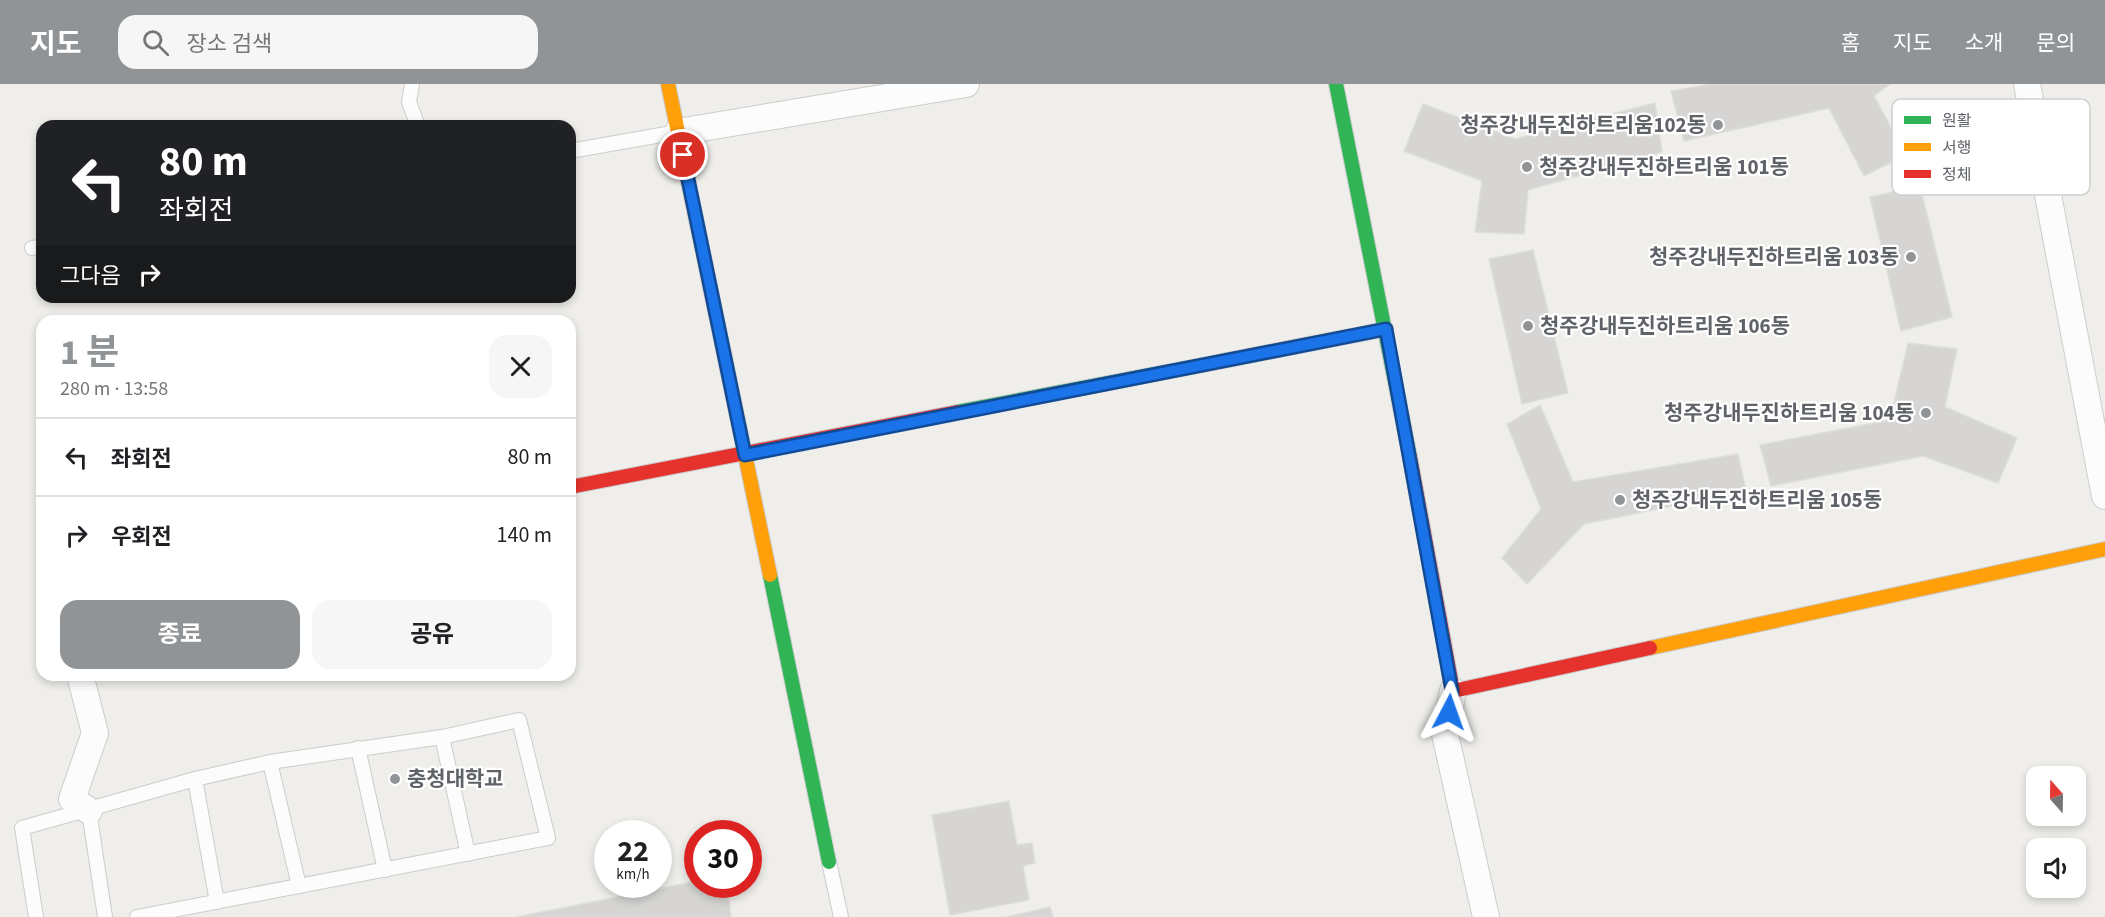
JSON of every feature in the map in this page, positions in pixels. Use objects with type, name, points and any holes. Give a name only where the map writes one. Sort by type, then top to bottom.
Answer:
[{"type":"street","points":[[668,84],[830,862]]},
{"type":"street","points":[[678,132],[966,84]]},
{"type":"street","points":[[1336,84],[1386,329],[1452,691],[1445,734],[1486,917]]},
{"type":"street","points":[[2027,84],[2030,99]]},
{"type":"street","points":[[2048,195],[2105,496]]},
{"type":"street","points":[[576,486],[745,455],[1386,329]]},
{"type":"street","points":[[1452,691],[2105,549]]},
{"type":"street","points":[[81,681],[94,733],[72,799],[89,811]]},
{"type":"lane","points":[[412,84],[410,102],[416,120]]},
{"type":"lane","points":[[576,150],[678,132]]},
{"type":"lane","points":[[36,917],[22,828],[89,811],[195,779],[270,762],[358,747],[442,737],[519,720],[548,838],[137,917]]},
{"type":"lane","points":[[442,737],[468,854]]},
{"type":"lane","points":[[358,747],[385,870]]},
{"type":"lane","points":[[270,762],[299,886]]},
{"type":"lane","points":[[195,779],[217,902]]},
{"type":"lane","points":[[89,811],[105,917]]},
{"type":"lane","points":[[830,862],[841,917]]},
{"type":"building","name":"청주강내두진하트리움102동","points":[[1712,84],[1890,84],[1874,96],[1892,129],[1892,162],[1864,176],[1829,108],[1684,141],[1671,91]]},
{"type":"building","name":"청주강내두진하트리움 101동","points":[[1655,103],[1662,152],[1528,190],[1524,234],[1475,232],[1482,181],[1404,151],[1423,104],[1515,139]]},
{"type":"building","name":"청주강내두진하트리움 103동","points":[[1892,192],[1892,195],[1922,195],[1952,317],[1901,331],[1870,197]]},
{"type":"building","name":"청주강내두진하트리움 106동","points":[[1533,250],[1568,393],[1522,404],[1489,259]]},
{"type":"building","name":"청주강내두진하트리움 104동","points":[[1908,343],[1957,349],[1945,407],[2017,438],[1998,483],[1923,456],[1771,486],[1760,445],[1890,420]]},
{"type":"building","name":"청주강내두진하트리움 105동","points":[[1540,405],[1573,482],[1738,454],[1746,491],[1584,524],[1527,584],[1502,558],[1541,509],[1507,424]]},
{"type":"building","points":[[1009,801],[1017,845],[1032,843],[1035,863],[1023,866],[1029,900],[950,915],[932,815]]},
{"type":"building","points":[[684,884],[684,898],[729,898],[731,917],[517,917],[613,898],[672,898],[672,886]]},
{"type":"building","points":[[1050,907],[1053,917],[1007,917]]},
{"type":"traffic: fast","points":[[1336,84],[1410,457]]},
{"type":"traffic: fast","points":[[957,412],[1192,367]]},
{"type":"traffic: fast","points":[[770,575],[829,862]]},
{"type":"traffic: slow","points":[[668,84],[770,575]]},
{"type":"traffic: slow","points":[[1192,367],[1386,329]]},
{"type":"traffic: slow","points":[[1650,648],[2105,549]]},
{"type":"traffic: jam","points":[[576,486],[957,412]]},
{"type":"traffic: jam","points":[[1410,457],[1453,691],[1650,648]]},
{"type":"place","name":"청주강내두진하트리움102동","points":[[1718,125]]},
{"type":"place","name":"청주강내두진하트리움 101동","points":[[1527,167]]},
{"type":"place","name":"청주강내두진하트리움 103동","points":[[1911,257]]},
{"type":"place","name":"청주강내두진하트리움 106동","points":[[1528,326]]},
{"type":"place","name":"청주강내두진하트리움 104동","points":[[1926,413]]},
{"type":"place","name":"청주강내두진하트리움 105동","points":[[1620,500]]},
{"type":"place","name":"충청대학교","points":[[395,779]]},
{"type":"route","points":[[683,155],[745,455],[1386,329],[1452,691],[1449,712]]}]
